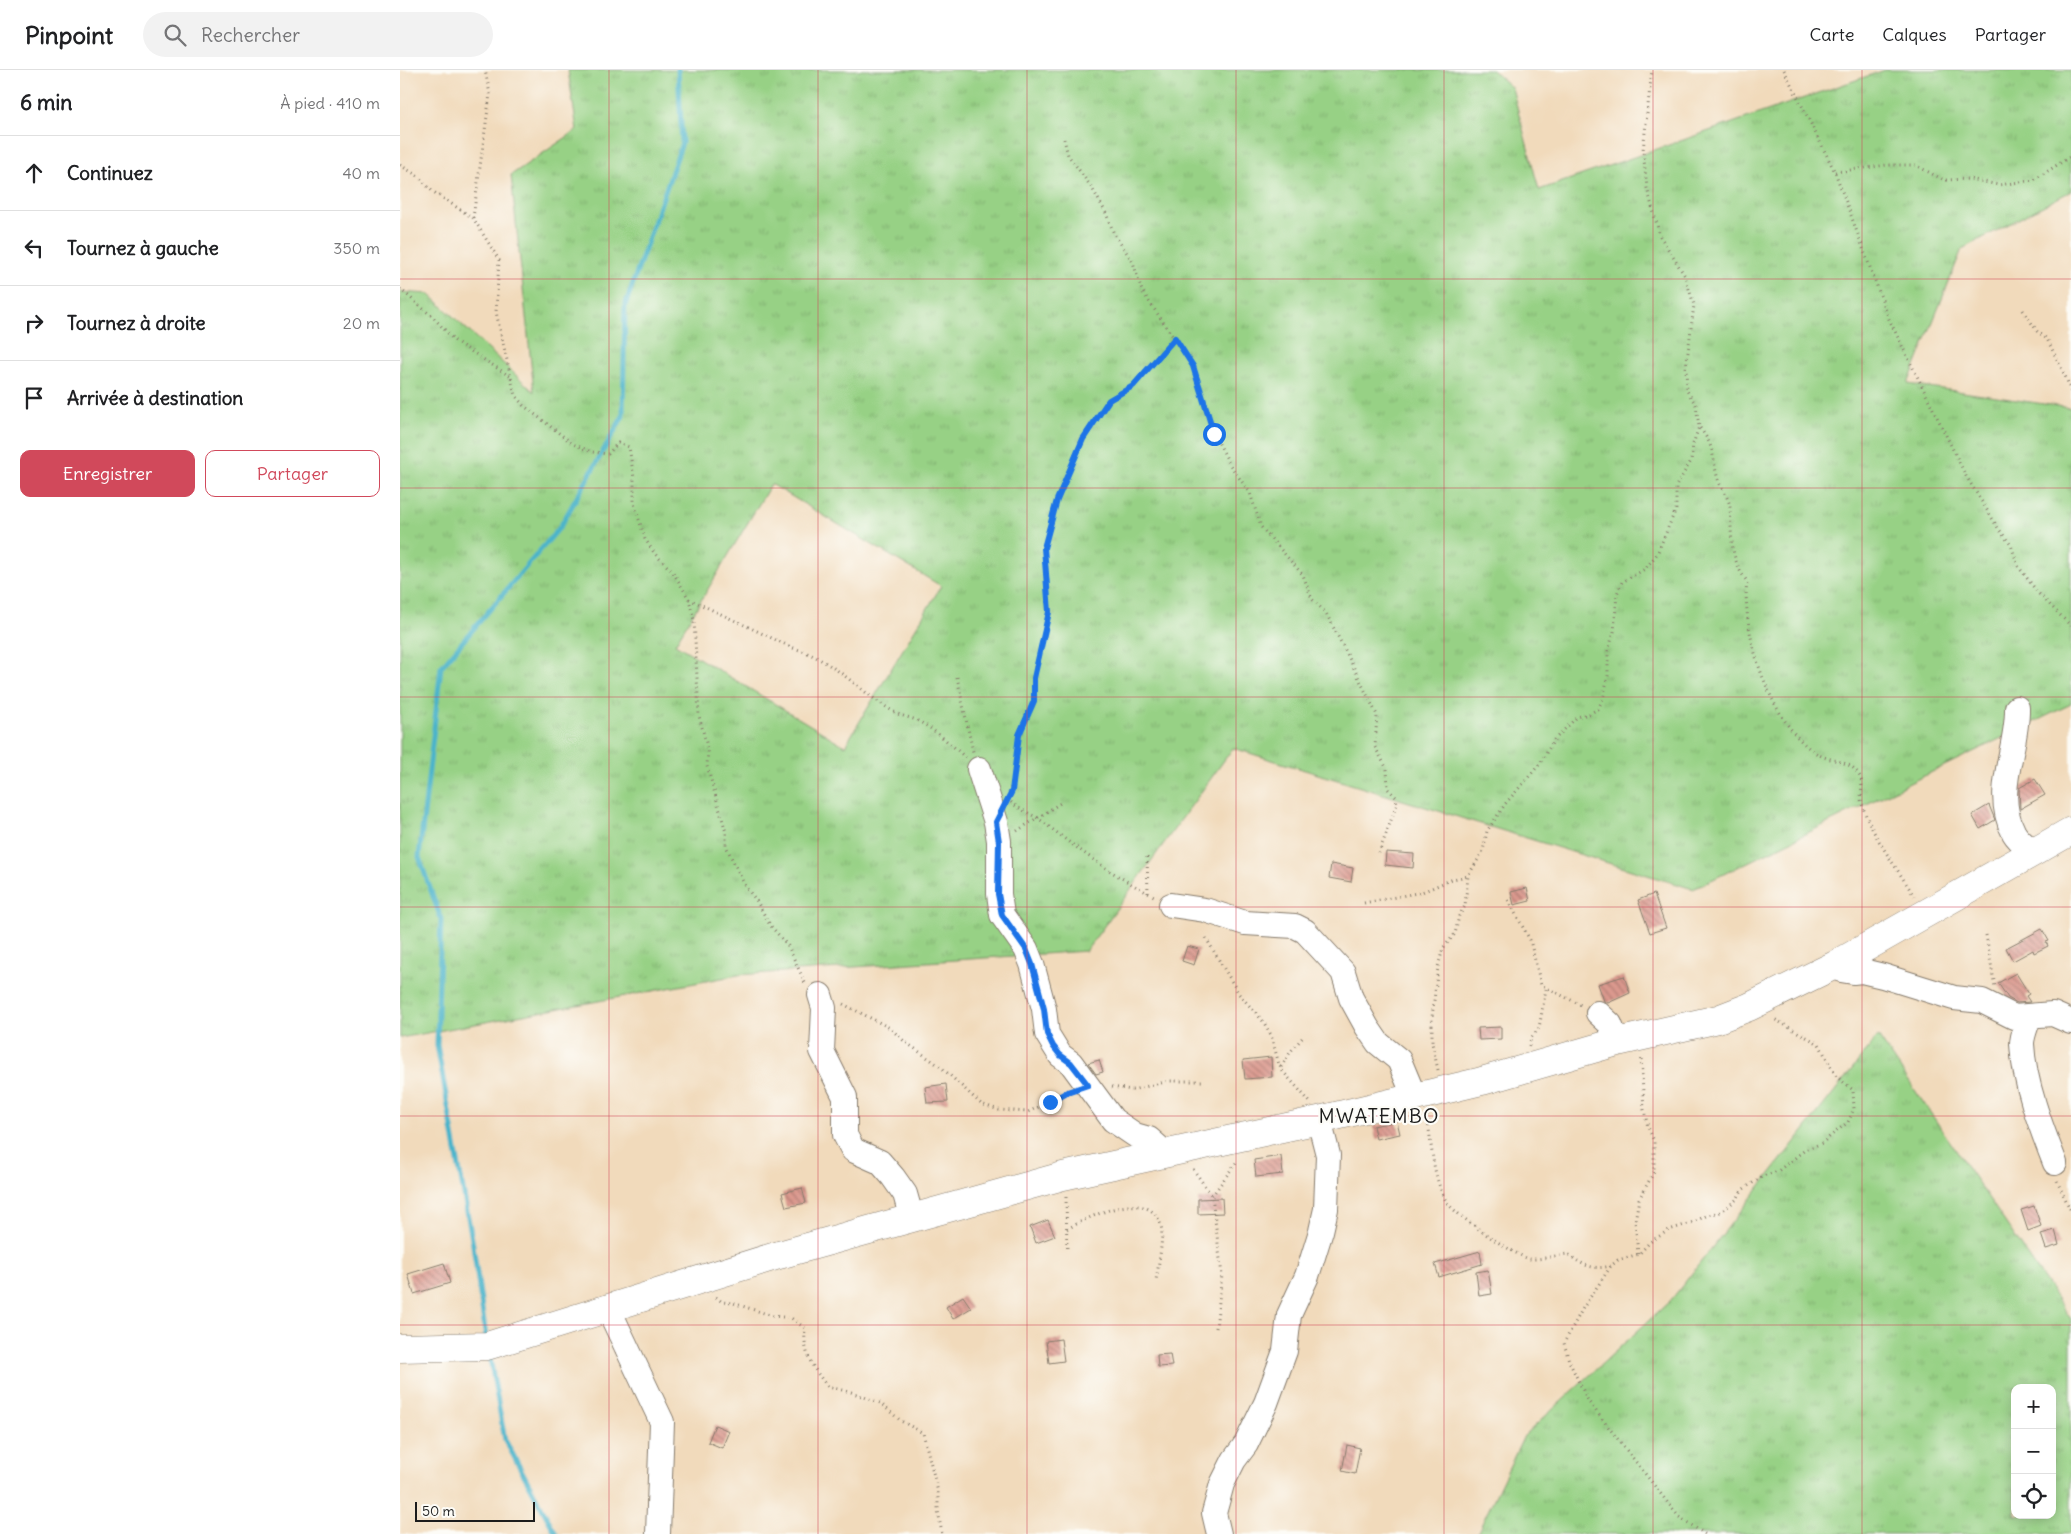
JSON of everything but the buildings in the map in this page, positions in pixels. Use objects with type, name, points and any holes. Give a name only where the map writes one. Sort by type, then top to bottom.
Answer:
[{"type":"highway","points":[[400,1348],[487,1346],[779,1255],[1063,1176],[1319,1120],[1718,1019],[1749,1007],[1835,965],[2071,831]]},
{"type":"street","points":[[2017,708],[2017,722],[2007,768],[2005,791],[2014,834],[2033,852]]},
{"type":"street","points":[[979,769],[998,832],[998,894],[1002,915],[1026,949],[1032,964],[1044,1009],[1047,1034],[1053,1046],[1060,1055],[1071,1063],[1113,1120],[1136,1135],[1149,1139],[1170,1152]]},
{"type":"street","points":[[1172,905],[1205,910],[1245,923],[1295,926],[1306,931],[1343,972],[1351,998],[1378,1043],[1399,1060],[1427,1093]]},
{"type":"street","points":[[1835,965],[1841,970],[1862,971],[1883,976],[1954,998],[1982,1001],[2014,1017],[2053,1014],[2071,1022]]},
{"type":"street","points":[[820,995],[824,1008],[822,1051],[845,1097],[845,1135],[854,1150],[880,1162],[893,1177],[905,1194],[912,1219]]},
{"type":"street","points":[[1598,1013],[1625,1041]]},
{"type":"street","points":[[2029,1017],[2022,1042],[2026,1067],[2038,1120],[2055,1163]]},
{"type":"street","points":[[1218,1534],[1214,1513],[1222,1484],[1234,1460],[1246,1444],[1266,1403],[1285,1351],[1289,1315],[1308,1276],[1321,1232],[1326,1209],[1328,1155],[1319,1120]]},
{"type":"street","points":[[608,1308],[662,1422],[658,1534]]},
{"type":"path","points":[[473,218],[490,94],[485,70]]},
{"type":"path","points":[[1611,1266],[1592,1269],[1580,1264],[1568,1254],[1531,1259],[1517,1254],[1446,1203],[1432,1161],[1427,1093],[1434,994],[1443,948],[1455,934],[1459,916],[1465,906],[1468,876],[1483,851],[1488,831],[1506,803],[1540,765],[1554,740],[1578,716],[1589,714],[1598,709],[1603,699],[1608,676],[1608,651],[1614,632],[1622,582],[1645,569],[1657,554],[1676,509],[1676,486],[1691,461],[1693,444],[1699,427],[1696,405],[1687,391],[1686,368],[1694,304],[1685,276],[1660,236],[1647,188],[1643,150],[1652,70]]},
{"type":"path","points":[[1784,70],[1835,172],[1889,319],[1966,476],[1998,528],[2011,545],[2018,566],[2038,593],[2071,626]]},
{"type":"path","points":[[1064,139],[1068,155],[1092,188],[1106,213],[1114,234],[1133,262],[1142,291],[1193,366],[1214,434],[1230,465],[1250,493],[1261,527],[1303,575],[1312,599],[1326,613],[1378,715],[1375,746],[1387,769],[1388,789],[1396,797],[1397,804],[1378,853]]},
{"type":"path","points":[[1835,172],[1887,166],[1916,165],[1944,180],[1970,179],[1999,185],[2034,180],[2071,156]]},
{"type":"path","points":[[400,165],[418,176],[432,191],[473,218],[499,260],[496,312],[515,395],[523,405],[573,444],[592,452],[608,454],[618,443],[629,447],[634,478],[634,503],[645,540],[655,554],[673,572],[689,598],[694,620],[699,716],[708,750],[707,766],[726,832],[726,846],[745,886],[756,900],[770,926],[788,946],[799,975],[810,991],[890,1028],[904,1041],[942,1067],[982,1104],[999,1110],[1028,1112],[1067,1092],[1088,1085],[1101,1084],[1124,1090],[1132,1090],[1169,1081],[1204,1082]]},
{"type":"path","points":[[400,289],[433,317],[454,341],[511,378]]},
{"type":"path","points":[[2023,310],[2037,331],[2047,339],[2071,392]]},
{"type":"path","points":[[998,832],[1015,774],[1019,735],[1034,701],[1034,678],[1049,612],[1044,548],[1057,500],[1083,439],[1109,400],[1133,386],[1175,338]]},
{"type":"path","points":[[1699,427],[1711,442],[1719,482],[1730,505],[1730,531],[1738,570],[1747,582],[1745,598],[1747,622],[1752,644],[1775,708],[1796,738],[1818,755],[1852,767],[1860,775],[1863,788],[1861,803],[1870,824],[1925,914]]},
{"type":"path","points":[[689,598],[793,648],[804,651],[843,674],[899,714],[918,721],[979,769]]},
{"type":"path","points":[[956,677],[969,741],[979,769]]},
{"type":"path","points":[[1002,794],[1018,809],[1036,818],[1095,861],[1172,905]]},
{"type":"path","points":[[998,832],[1036,818],[1062,802]]},
{"type":"path","points":[[1147,857],[1148,893]]},
{"type":"path","points":[[1364,903],[1422,892],[1453,878],[1468,876]]},
{"type":"path","points":[[1508,900],[1530,940],[1537,968],[1538,981],[1546,988],[1598,1013]]},
{"type":"path","points":[[1986,935],[2000,1010]]},
{"type":"path","points":[[1206,938],[1239,994],[1263,1021],[1271,1035],[1280,1068],[1292,1084],[1309,1100],[1319,1120]]},
{"type":"path","points":[[1517,1071],[1521,1057],[1529,1047],[1531,1038],[1540,1028],[1546,988]]},
{"type":"path","points":[[1705,1534],[1680,1517],[1594,1409],[1569,1361],[1564,1343],[1568,1332],[1611,1266],[1618,1260],[1638,1254],[1650,1242],[1669,1230],[1691,1223],[1730,1206],[1742,1190],[1764,1176],[1778,1171],[1804,1150],[1822,1143],[1848,1122],[1854,1109],[1853,1090],[1836,1076],[1819,1044],[1749,1007]]},
{"type":"path","points":[[1280,1068],[1303,1037]]},
{"type":"path","points":[[1625,1041],[1641,1056],[1644,1110],[1654,1141],[1654,1172],[1649,1184],[1641,1192],[1635,1221],[1638,1254]]},
{"type":"path","points":[[1212,1196],[1258,1134]]},
{"type":"path","points":[[1170,1152],[1188,1163],[1212,1196],[1222,1275],[1216,1328]]},
{"type":"path","points":[[2055,1163],[2057,1180],[2071,1211]]},
{"type":"path","points":[[1063,1176],[1068,1203],[1067,1251]]},
{"type":"path","points":[[1067,1229],[1086,1218],[1118,1206],[1138,1207],[1151,1211],[1158,1219],[1162,1228],[1156,1280]]},
{"type":"path","points":[[693,1281],[722,1302],[733,1303],[773,1316],[791,1318],[805,1328],[803,1345],[814,1369],[828,1388],[850,1392],[880,1403],[901,1421],[923,1433],[938,1492],[938,1511],[942,1534]]},
{"type":"green space","points":[[568,70],[1492,70],[1512,88],[1539,190],[1885,70],[2071,70],[2071,191],[1962,249],[1908,384],[2071,408],[2071,704],[1693,889],[1233,748],[1086,951],[738,975],[400,1038],[400,292],[429,294],[534,392],[511,175],[577,130]],"holes":[[[771,484],[941,586],[845,746],[675,644]]]},
{"type":"green space","points":[[1878,1036],[2071,1319],[2071,1534],[1477,1534],[1524,1436],[1671,1300]]},
{"type":"waterway","points":[[486,1337],[473,1245],[437,1045],[441,919],[419,857],[441,667],[560,527],[623,416],[625,306],[682,143],[678,70]]},
{"type":"waterway","points":[[489,1353],[505,1440],[556,1534]]},
{"type":"district","name":"MWATEMBO","points":[[1379,1115]]},
{"type":"route","points":[[1050,1102],[1058,1096],[1076,1091],[1088,1085],[1071,1063],[1060,1055],[1053,1046],[1047,1034],[1044,1009],[1032,964],[1026,949],[1002,915],[998,894],[999,842],[996,822],[1012,791],[1019,735],[1034,701],[1034,678],[1049,612],[1044,548],[1057,500],[1083,439],[1109,400],[1133,386],[1175,338],[1193,366],[1214,434]]}]
